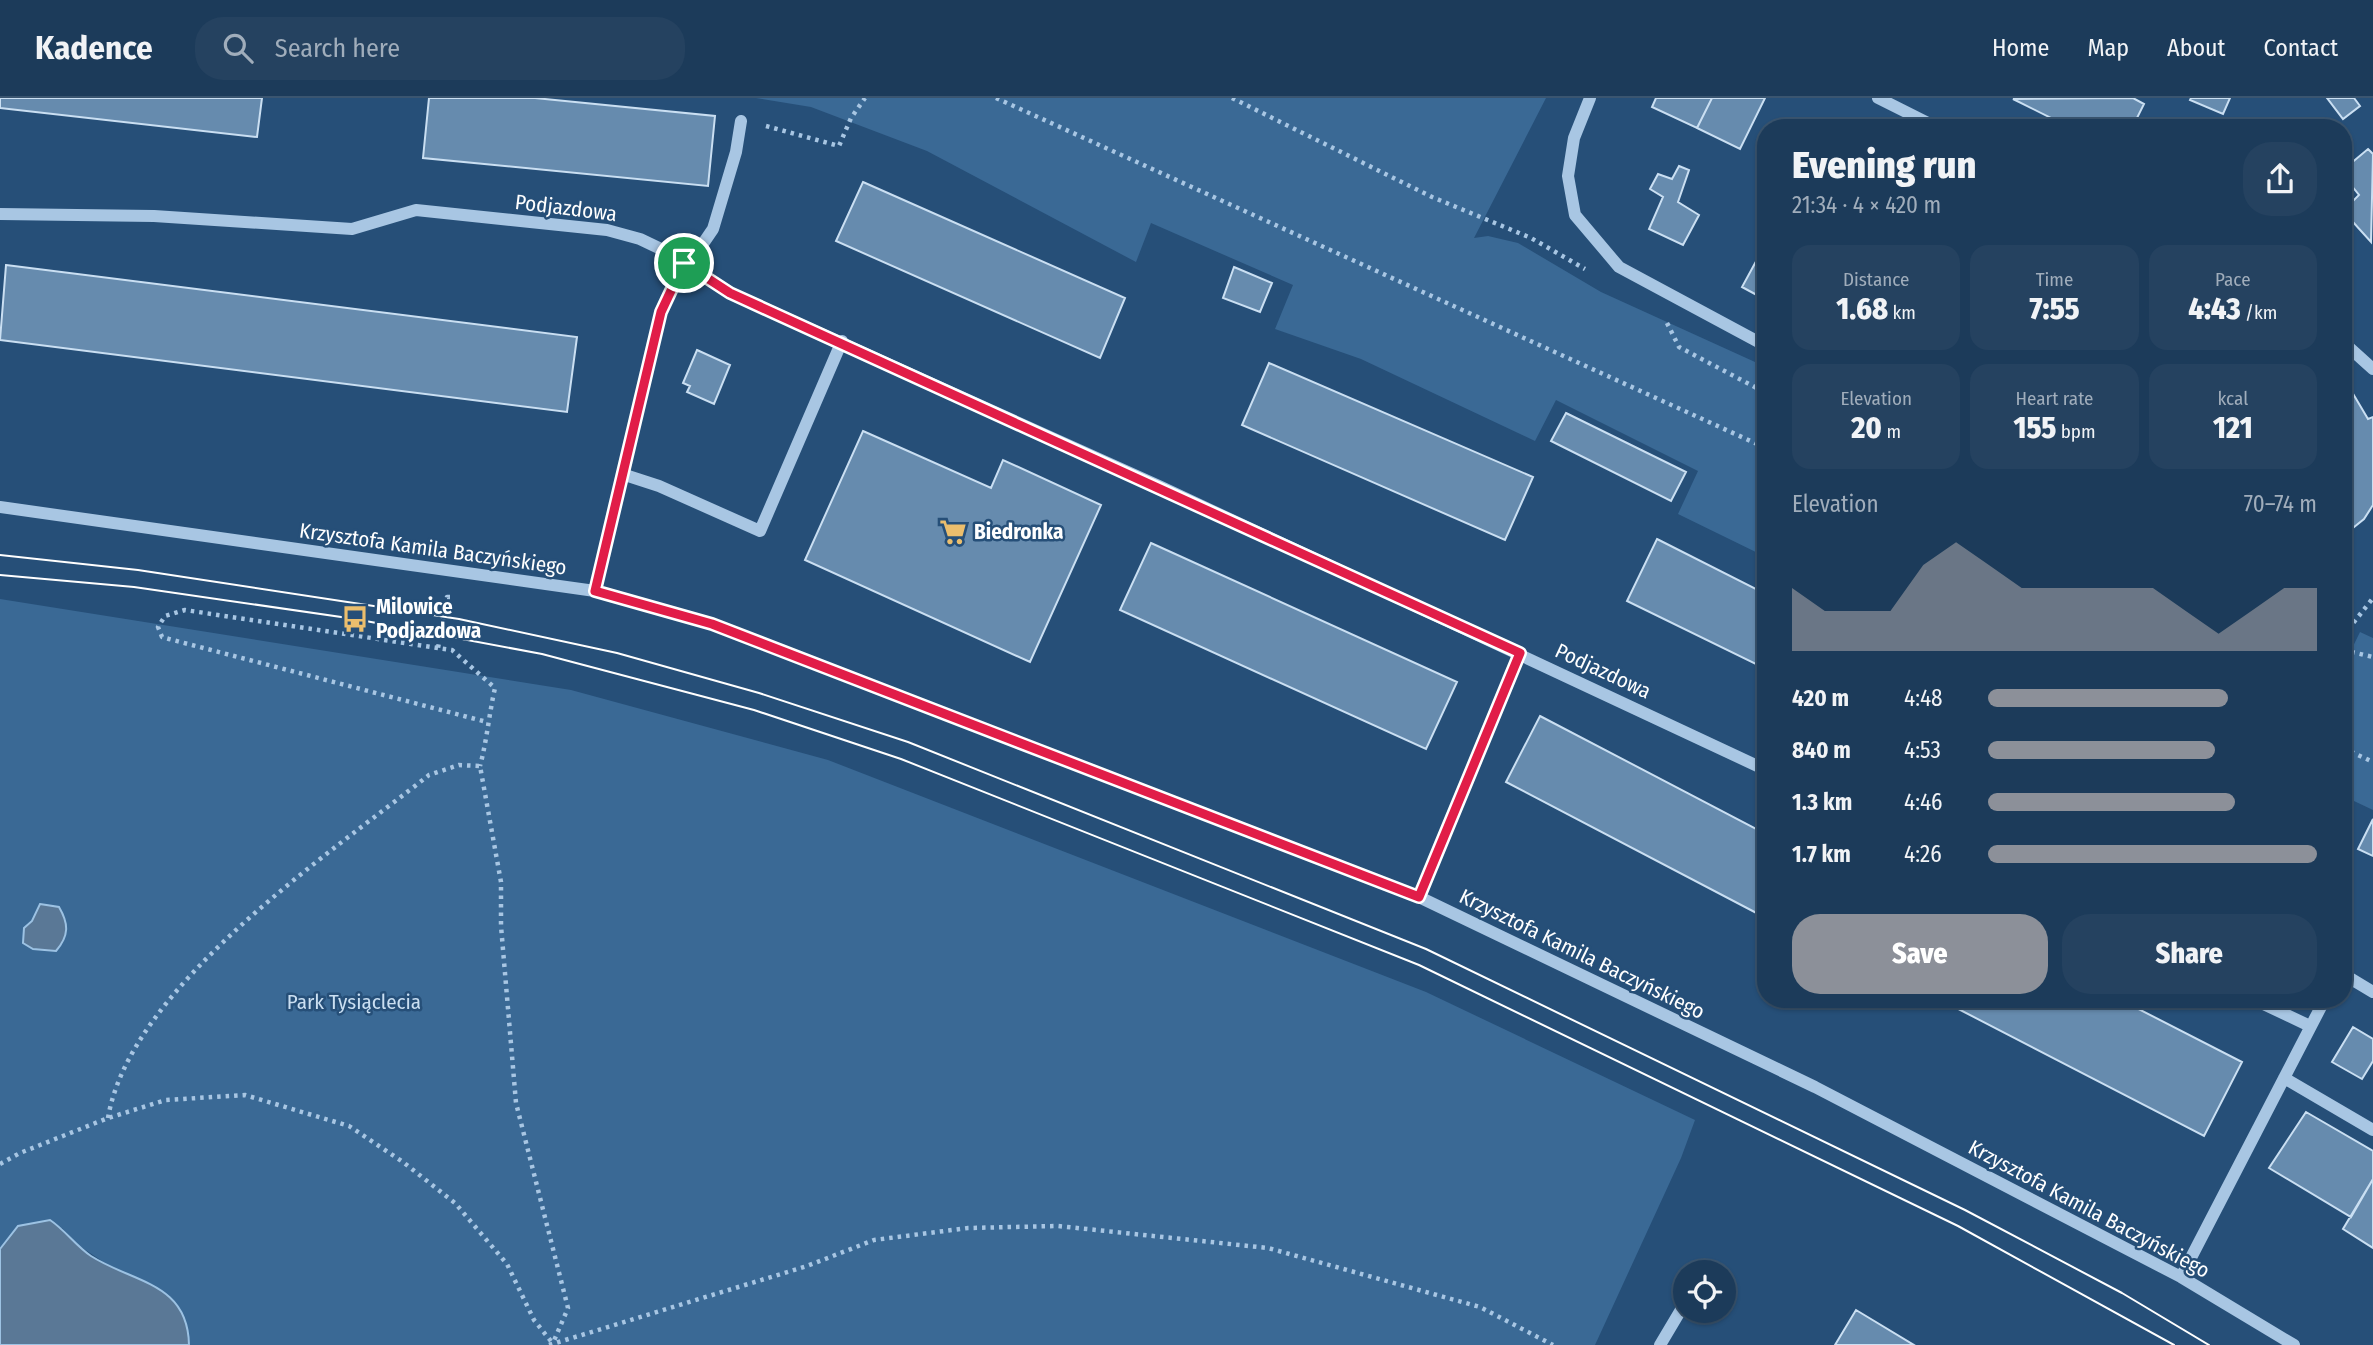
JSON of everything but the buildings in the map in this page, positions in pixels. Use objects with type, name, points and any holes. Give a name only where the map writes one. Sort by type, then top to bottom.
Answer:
[{"type":"street","points":[[1590,98],[1574,138],[1568,176],[1575,215],[1619,267],[1757,341]]},
{"type":"street","points":[[1878,98],[1920,119]]},
{"type":"street","points":[[595,591],[661,312],[684,263],[700,248],[713,229],[736,152],[741,121]]},
{"type":"street","name":"Podjazdowa","points":[[0,214],[153,216],[352,229],[416,210],[607,230],[640,239],[730,293],[842,341],[1520,653],[1757,766]]},
{"type":"street","points":[[622,474],[659,486],[761,531],[842,341]]},
{"type":"street","points":[[2352,350],[2373,369]]},
{"type":"street","name":"Krzysztofa Kamila Baczyńskiego","points":[[0,508],[595,591],[712,624],[1419,897],[1815,1087],[2181,1277],[2294,1345]]},
{"type":"street","points":[[1419,897],[1520,653]]},
{"type":"street","points":[[2352,979],[2373,992]]},
{"type":"street","points":[[2272,1008],[2310,1026]]},
{"type":"street","points":[[2181,1277],[2320,1008]]},
{"type":"street","points":[[2284,1078],[2373,1129]]},
{"type":"street","points":[[1660,1345],[1673,1323]]},
{"type":"path","points":[[741,121],[792,131],[839,146],[851,118],[865,98]]},
{"type":"path","points":[[996,98],[1757,444]]},
{"type":"path","points":[[1232,98],[1432,197],[1531,238],[1590,272]]},
{"type":"path","points":[[1661,312],[1679,347],[1757,388]]},
{"type":"path","points":[[2352,625],[2373,598]]},
{"type":"path","points":[[438,648],[445,606]]},
{"type":"path","points":[[487,722],[169,639],[163,637],[158,627],[164,616],[185,610],[452,650],[495,688],[487,722],[487,741],[480,766],[500,882],[501,926],[516,1103],[568,1308],[552,1344]]},
{"type":"path","points":[[2352,652],[2373,657]]},
{"type":"path","points":[[2352,752],[2373,762]]},
{"type":"path","points":[[108,1118],[113,1090],[138,1043],[165,1004],[213,950],[429,775],[459,765],[480,766]]},
{"type":"path","points":[[0,1164],[20,1153],[108,1118],[166,1100],[245,1095],[349,1126],[403,1162],[455,1203],[507,1264],[534,1320],[552,1344]]},
{"type":"path","points":[[552,1344],[807,1266],[874,1240],[968,1228],[1058,1226],[1268,1248],[1480,1307],[1553,1345]]},
{"type":"green space","points":[[756,98],[1546,98],[1474,238],[1488,236],[1518,243],[1601,292],[1757,363],[1757,553],[1678,514],[1698,471],[1556,400],[1535,441],[1361,359],[1275,329],[1293,285],[1151,223],[1136,262],[927,151],[811,107]]},
{"type":"green space","name":"Park Tysiąclecia","points":[[0,599],[571,690],[828,760],[1426,992],[1695,1120],[1681,1158],[1595,1345],[189,1345],[189,1335],[111,1267],[75,1243],[62,1228],[0,1249]]},
{"type":"green space","points":[[2360,632],[2373,638],[2373,810],[2354,801],[2352,803],[2352,648]]},
{"type":"shaded area","points":[[40,904],[59,907],[65,919],[65,935],[56,951],[33,949],[23,943],[24,928],[32,921]]},
{"type":"shaded area","points":[[50,1220],[91,1256],[169,1296],[179,1308],[186,1324],[189,1345],[0,1345],[0,1249],[18,1226]]},
{"type":"tram line","points":[[0,555],[138,570],[459,619],[617,653],[759,693],[908,742],[1426,949],[1965,1210],[2122,1293],[2209,1345]]},
{"type":"tram line","points":[[0,575],[134,587],[355,619],[542,654],[754,710],[901,759],[1419,965],[1958,1226],[2174,1345]]},
{"type":"place","name":"Biedronka","points":[[953,532]]},
{"type":"place","name":"Milowice Podjazdowa","points":[[355,619]]},
{"type":"route","points":[[684,263],[706,280],[730,293],[842,341],[1520,653],[1419,897],[712,624],[595,591],[661,312],[684,263]]}]
